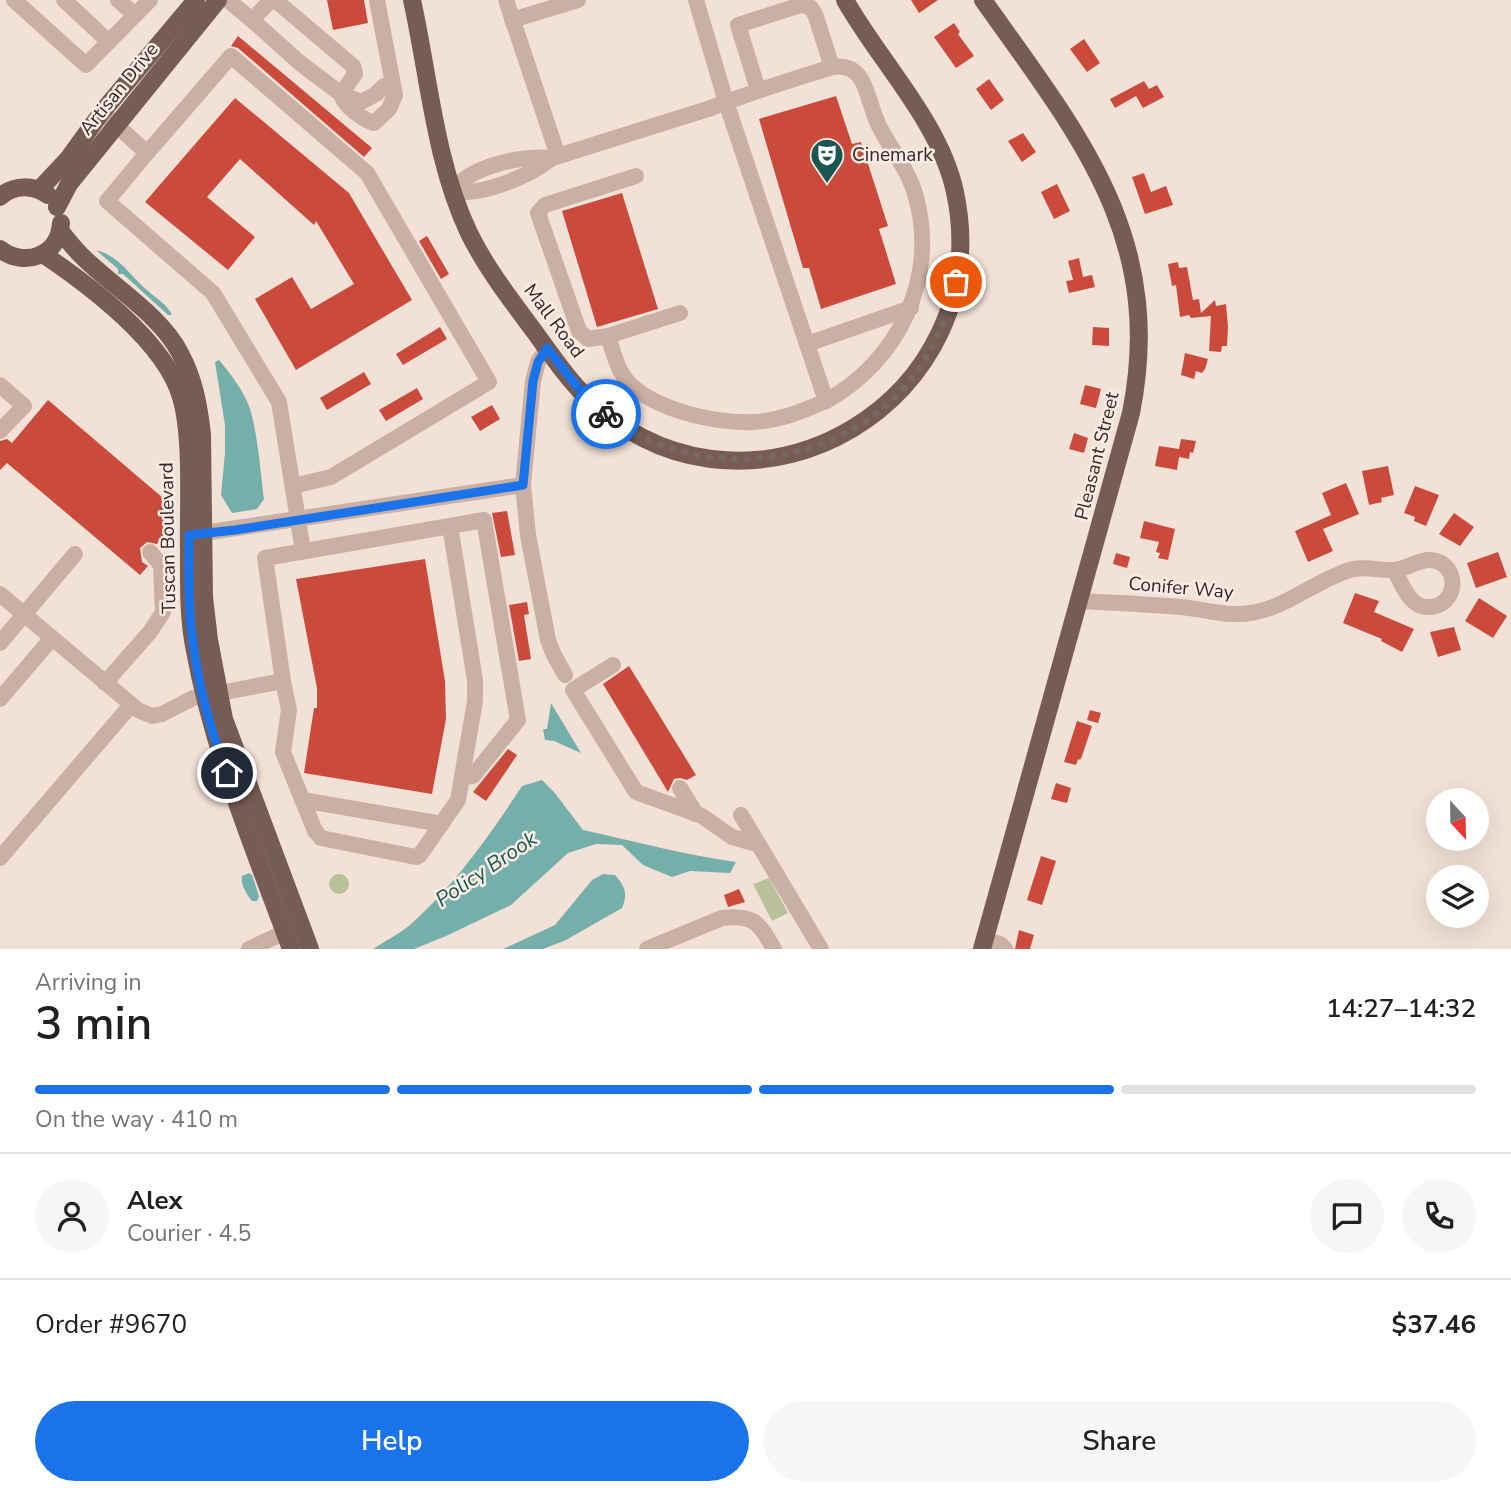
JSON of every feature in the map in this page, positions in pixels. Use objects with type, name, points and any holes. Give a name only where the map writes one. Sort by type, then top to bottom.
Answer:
[{"type":"main road","name":"Artisan Drive","points":[[39,190],[68,159],[102,112],[196,0]]},
{"type":"main road","name":"Artisan Drive","points":[[57,207],[69,184],[218,0]]},
{"type":"main road","name":"Mall Road","points":[[412,0],[438,133],[462,218],[482,257],[547,348],[582,393],[611,418],[638,434],[663,445],[709,457],[747,460],[807,449],[858,426],[889,403],[915,374],[936,340],[951,301],[959,264],[957,209],[949,171],[932,134],[845,0]]},
{"type":"main road","name":"Pleasant Street","points":[[983,0],[1084,145],[1111,201],[1130,260],[1140,321],[1137,383],[1107,504],[983,945]]},
{"type":"main road","points":[[0,270],[8,253],[31,258],[51,248],[60,231],[61,219],[57,207],[47,194],[39,190],[27,187],[1,193]]},
{"type":"main road","name":"Tuscan Boulevard","points":[[60,231],[82,257],[163,330],[183,359],[200,411],[196,535]]},
{"type":"main road","name":"Tuscan Boulevard","points":[[43,254],[64,268],[138,330],[153,346],[181,397],[204,597],[211,694],[228,729],[293,928],[310,949]]},
{"type":"main road","name":"Tuscan Boulevard","points":[[291,949],[293,928]]},
{"type":"street","points":[[14,0],[86,65],[150,0]]},
{"type":"street","points":[[64,0],[109,42]]},
{"type":"street","points":[[118,0],[135,15]]},
{"type":"street","points":[[228,0],[300,63],[346,88],[361,102],[384,86]]},
{"type":"street","points":[[252,20],[273,0],[353,66],[355,74],[346,88],[343,101],[374,123],[393,102],[394,87],[377,0]]},
{"type":"street","points":[[353,109],[368,108],[384,98],[369,0]]},
{"type":"street","points":[[506,0],[555,157]]},
{"type":"street","points":[[512,20],[542,5],[578,0]]},
{"type":"street","points":[[696,0],[726,102],[826,401]]},
{"type":"street","points":[[758,90],[738,24],[801,5],[810,7],[815,14],[832,67]]},
{"type":"street","points":[[293,486],[331,477],[489,382],[367,173],[231,56],[107,201],[213,293],[279,402],[303,551]]},
{"type":"street","points":[[453,191],[460,180],[493,167],[533,156],[555,157],[832,67],[844,65],[859,74],[877,123],[908,175],[916,196],[922,239],[921,262],[911,308],[895,339],[879,360],[844,391],[826,401],[792,415],[754,422],[732,422],[692,415],[642,393],[622,373],[608,336]]},
{"type":"street","points":[[102,112],[147,153]]},
{"type":"street","points":[[636,176],[545,205],[538,213],[579,331],[588,339],[608,336],[680,313]]},
{"type":"street","points":[[807,344],[911,308]]},
{"type":"street","points":[[547,348],[538,362],[533,381],[523,485],[528,536],[548,640],[565,675]]},
{"type":"street","points":[[0,385],[30,410],[0,431]]},
{"type":"street","points":[[196,535],[523,485]]},
{"type":"street","points":[[450,526],[475,680],[475,701],[458,800],[420,855],[415,857],[321,838],[315,831],[283,752],[289,710],[282,681],[265,558],[484,520],[518,720],[473,776],[462,777]]},
{"type":"street","points":[[105,682],[150,632],[163,612],[161,565],[150,552]]},
{"type":"street","points":[[0,643],[75,554]]},
{"type":"street","name":"Conifer Way","points":[[1079,601],[1182,607],[1234,614],[1251,613],[1276,605],[1353,569],[1370,567],[1394,570]]},
{"type":"street","points":[[0,594],[131,705],[152,716],[211,694],[282,681]]},
{"type":"street","points":[[0,699],[52,638]]},
{"type":"street","points":[[612,665],[573,690],[636,792],[696,814],[732,837],[757,844]]},
{"type":"street","points":[[0,858],[131,705]]},
{"type":"street","points":[[680,788],[696,814]]},
{"type":"street","points":[[302,800],[442,824]]},
{"type":"street","points":[[741,815],[821,949]]},
{"type":"street","points":[[647,949],[722,918],[734,916],[754,920],[774,949]]},
{"type":"street","points":[[249,949],[293,928]]},
{"type":"street","points":[[983,945],[1000,944],[1005,949]]},
{"type":"green space","points":[[339,874],[346,877],[349,884],[346,891],[339,894],[332,891],[329,884],[332,877]]},
{"type":"green space","points":[[769,878],[788,913],[772,921],[753,884]]},
{"type":"water","points":[[96,250],[118,262],[165,305],[172,315],[168,315],[123,274],[118,274],[118,269]]},
{"type":"water","points":[[219,360],[240,388],[252,415],[264,499],[257,509],[232,513],[221,495],[225,425],[215,362]]},
{"type":"water","points":[[551,703],[581,753],[554,741],[545,740],[543,729],[547,729]]},
{"type":"water","name":"Policy Brook","points":[[542,780],[583,830],[736,862],[730,873],[690,871],[672,877],[643,865],[622,845],[596,844],[568,853],[511,905],[446,936],[414,949],[373,949],[410,925],[442,894],[484,841],[522,786]]},
{"type":"water","points":[[249,873],[259,896],[257,901],[252,901],[243,886],[242,876]]},
{"type":"water","points":[[603,874],[615,875],[621,883],[625,894],[622,908],[566,940],[543,949],[503,949],[555,925],[592,880]]},
{"type":"building","points":[[327,0],[364,0],[368,23],[333,30]]},
{"type":"building","points":[[911,0],[938,0],[919,13]]},
{"type":"building","points":[[954,23],[960,32],[958,34],[974,56],[956,68],[934,37]]},
{"type":"building","points":[[238,36],[372,148],[364,157],[238,48],[231,46]]},
{"type":"building","points":[[1084,39],[1100,63],[1087,72],[1070,49]]},
{"type":"building","points":[[989,79],[1004,100],[991,110],[976,89]]},
{"type":"building","points":[[1144,81],[1149,89],[1157,85],[1164,97],[1143,108],[1136,96],[1115,108],[1110,99]]},
{"type":"building","name":"Cinemark","points":[[836,96],[852,144],[861,142],[888,226],[879,229],[896,284],[821,309],[809,268],[803,268],[759,119]]},
{"type":"building","points":[[235,98],[349,193],[412,300],[296,370],[255,299],[292,277],[311,309],[354,284],[316,221],[314,225],[240,159],[207,197],[255,237],[228,270],[145,202]]},
{"type":"building","points":[[1023,133],[1036,152],[1022,162],[1008,141]]},
{"type":"building","points":[[1144,173],[1151,192],[1166,186],[1173,205],[1145,214],[1132,177]]},
{"type":"building","points":[[1057,184],[1070,211],[1054,219],[1041,192]]},
{"type":"building","points":[[622,193],[658,309],[597,327],[562,211]]},
{"type":"building","points":[[427,236],[449,274],[441,279],[419,241]]},
{"type":"building","points":[[1079,258],[1083,277],[1092,275],[1095,287],[1069,293],[1066,281],[1073,280],[1068,261]]},
{"type":"building","points":[[1178,262],[1179,268],[1187,267],[1193,300],[1199,299],[1201,313],[1215,300],[1216,306],[1226,304],[1227,346],[1222,346],[1221,352],[1209,351],[1211,316],[1180,317],[1176,285],[1172,286],[1168,264]]},
{"type":"building","points":[[440,327],[447,339],[403,365],[396,354]]},
{"type":"building","points":[[1093,327],[1109,328],[1109,346],[1092,345]]},
{"type":"building","points":[[1185,353],[1208,359],[1205,369],[1202,373],[1196,371],[1194,379],[1181,375]]},
{"type":"building","points":[[364,372],[371,384],[327,410],[320,398]]},
{"type":"building","points":[[1085,385],[1101,389],[1096,408],[1080,404]]},
{"type":"building","points":[[417,388],[423,399],[386,421],[379,410]]},
{"type":"building","points":[[48,400],[170,504],[171,528],[157,544],[147,542],[140,548],[142,562],[148,566],[140,575],[7,463],[0,470],[0,441],[7,439],[12,443]]},
{"type":"building","points":[[492,405],[500,419],[480,431],[471,417]]},
{"type":"building","points":[[1074,433],[1088,438],[1084,453],[1069,449]]},
{"type":"building","points":[[1181,439],[1196,441],[1189,459],[1179,457],[1177,470],[1155,466],[1159,446],[1179,449]]},
{"type":"building","points":[[1388,466],[1394,495],[1369,505],[1362,471]]},
{"type":"building","points":[[1346,483],[1359,514],[1323,529],[1333,551],[1308,562],[1295,531],[1331,515],[1322,493]]},
{"type":"building","points":[[1415,486],[1439,495],[1426,526],[1414,521],[1415,517],[1404,513]]},
{"type":"building","points":[[507,511],[515,555],[501,557],[492,513]]},
{"type":"building","points":[[1454,513],[1474,527],[1460,546],[1439,534]]},
{"type":"building","points":[[1144,521],[1175,529],[1168,560],[1158,558],[1160,553],[1156,552],[1159,542],[1140,538]]},
{"type":"building","points":[[1498,552],[1507,577],[1476,588],[1467,563]]},
{"type":"building","points":[[1116,553],[1130,557],[1127,568],[1113,564]]},
{"type":"building","points":[[425,559],[445,681],[446,719],[432,794],[304,773],[314,708],[317,708],[317,688],[296,579]]},
{"type":"building","points":[[1355,593],[1379,601],[1374,612],[1414,629],[1402,652],[1381,641],[1382,639],[1343,623]]},
{"type":"building","points":[[1479,598],[1507,616],[1493,638],[1465,621]]},
{"type":"building","points":[[527,602],[529,614],[524,615],[531,659],[519,661],[509,605]]},
{"type":"building","points":[[1454,627],[1461,650],[1438,657],[1430,632]]},
{"type":"building","points":[[629,666],[696,775],[687,780],[674,779],[668,792],[603,684]]},
{"type":"building","points":[[1090,710],[1101,713],[1098,723],[1087,720]]},
{"type":"building","points":[[1077,721],[1092,726],[1082,756],[1076,765],[1064,762]]},
{"type":"building","points":[[508,749],[517,755],[486,801],[473,792]]},
{"type":"building","points":[[1056,783],[1071,788],[1067,803],[1051,799]]},
{"type":"building","points":[[1041,856],[1056,861],[1042,905],[1027,900]]},
{"type":"building","points":[[739,889],[745,902],[728,907],[724,895]]},
{"type":"building","points":[[1019,930],[1034,935],[1030,949],[1015,949]]},
{"type":"way so far","points":[[606,414],[653,442],[709,457],[747,460],[765,458],[826,442],[873,416],[904,388],[936,340],[956,282]]},
{"type":"place","name":"Cinemark","points":[[827,185]]},
{"type":"route","points":[[227,773],[211,728],[194,649],[189,535],[523,485],[533,381],[538,362],[547,348],[582,393],[606,414]]}]
